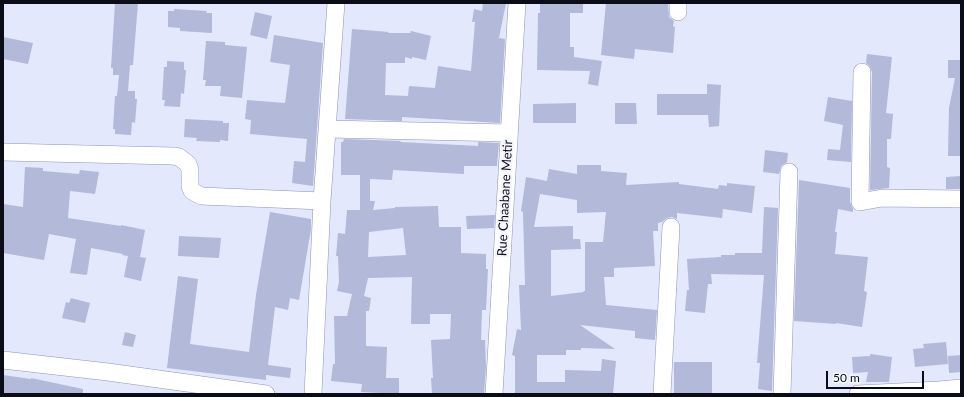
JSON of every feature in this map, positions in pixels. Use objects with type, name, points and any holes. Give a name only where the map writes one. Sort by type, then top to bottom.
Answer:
[{"type":"street","points":[[313,394],[322,201],[336,3]]},
{"type":"street","name":"Rue Chaabane Metir","points":[[494,394],[517,3]]},
{"type":"street","points":[[862,72],[860,202],[882,198],[961,199]]},
{"type":"street","points":[[328,129],[509,133]]},
{"type":"street","points":[[3,152],[173,156],[179,157],[188,164],[190,170],[190,186],[192,191],[201,196],[322,201]]},
{"type":"street","points":[[782,394],[789,172]]},
{"type":"street","points":[[662,394],[671,228]]},
{"type":"street","points":[[3,360],[108,372],[266,394]]},
{"type":"street","points":[[858,394],[939,392],[961,388]]},
{"type":"building","points":[[115,3],[138,3],[133,65],[130,65],[128,91],[135,91],[135,99],[137,99],[135,123],[132,122],[131,135],[115,134],[115,129],[113,129],[115,96],[117,96],[119,75],[113,75],[113,68],[111,68]]},
{"type":"building","points":[[483,3],[506,3],[499,38],[505,39],[500,123],[402,117],[402,121],[345,119],[352,29],[389,32],[388,33],[410,33],[411,31],[431,36],[426,60],[405,57],[405,63],[386,63],[385,95],[408,96],[409,86],[435,88],[438,66],[471,71],[475,22],[472,22],[474,9],[482,11]]},
{"type":"building","points":[[540,3],[583,3],[583,13],[570,13],[570,47],[574,47],[574,57],[602,61],[598,86],[588,84],[590,71],[537,70],[538,13],[540,13]]},
{"type":"building","points":[[606,3],[668,3],[669,17],[674,21],[673,26],[675,27],[673,53],[635,49],[634,59],[601,55]]},
{"type":"building","points":[[174,9],[207,11],[206,13],[212,13],[212,33],[180,31],[180,28],[168,27],[168,11],[174,11]]},
{"type":"building","points":[[255,12],[272,16],[267,39],[250,35]]},
{"type":"building","points":[[274,35],[323,43],[313,186],[292,183],[294,161],[305,162],[307,139],[250,134],[251,120],[245,119],[247,100],[285,103],[290,65],[270,62]]},
{"type":"building","points":[[3,37],[33,43],[28,64],[3,59]]},
{"type":"building","points":[[206,41],[225,42],[225,45],[247,47],[242,98],[220,96],[221,86],[205,86],[206,80],[203,80]]},
{"type":"building","points":[[867,54],[892,57],[886,113],[893,114],[891,139],[887,139],[887,167],[890,168],[889,188],[870,190],[872,72],[866,63]]},
{"type":"building","points":[[948,60],[961,60],[961,156],[948,156],[949,108],[955,78],[948,78]]},
{"type":"building","points":[[167,61],[184,62],[184,70],[186,70],[184,94],[181,93],[180,107],[164,106],[165,100],[162,100],[164,67],[167,67]]},
{"type":"building","points":[[707,84],[721,85],[719,126],[709,127],[708,115],[657,115],[657,94],[707,94]]},
{"type":"building","points":[[828,97],[852,101],[851,162],[827,160],[828,149],[840,150],[843,125],[824,121]]},
{"type":"building","points":[[576,103],[576,123],[533,123],[533,104]]},
{"type":"building","points":[[615,103],[636,103],[637,124],[615,124]]},
{"type":"building","points":[[185,119],[223,121],[223,123],[229,123],[228,141],[196,141],[197,138],[184,137]]},
{"type":"building","points":[[344,139],[478,146],[478,142],[499,143],[497,166],[464,166],[464,174],[393,170],[392,180],[370,179],[370,201],[375,201],[373,210],[395,207],[438,206],[439,227],[461,227],[461,253],[486,254],[486,269],[488,269],[486,310],[482,310],[481,340],[485,340],[486,367],[484,394],[432,393],[431,378],[433,378],[431,340],[450,339],[451,314],[430,314],[430,324],[411,324],[412,277],[368,278],[364,296],[371,298],[369,311],[366,311],[366,346],[387,347],[386,378],[399,378],[399,394],[361,392],[362,384],[331,381],[333,364],[335,364],[334,316],[347,316],[352,294],[337,291],[339,282],[338,256],[336,256],[338,233],[345,234],[347,210],[360,210],[360,175],[341,175],[341,142],[343,142]],"holes":[[[403,228],[406,255],[368,257],[369,232]]]},
{"type":"building","points":[[765,150],[788,153],[787,162],[781,166],[779,174],[763,172]]},
{"type":"building","points":[[577,165],[601,165],[601,171],[627,173],[626,185],[679,182],[679,184],[718,189],[719,185],[727,186],[727,183],[755,186],[752,213],[723,209],[722,218],[677,213],[677,219],[672,217],[667,218],[658,223],[658,231],[653,231],[655,266],[614,268],[614,277],[604,277],[606,305],[657,310],[655,340],[635,338],[635,331],[580,325],[615,349],[581,348],[581,350],[566,350],[566,355],[537,355],[537,382],[565,382],[565,370],[601,371],[602,359],[616,361],[613,394],[515,394],[515,356],[512,355],[517,329],[521,330],[519,285],[525,285],[523,212],[521,211],[526,177],[547,181],[549,169],[577,174]],"holes":[[[540,194],[577,200],[577,213],[606,212],[603,242],[585,242],[585,291],[551,296],[551,250],[581,249],[580,239],[573,239],[573,226],[534,227]]]},
{"type":"building","points":[[25,167],[43,168],[43,171],[79,174],[80,170],[99,172],[95,194],[70,191],[68,218],[121,225],[145,230],[140,257],[146,258],[141,281],[124,277],[128,256],[91,248],[87,275],[70,273],[76,239],[49,234],[44,260],[3,253],[3,204],[23,207]]},
{"type":"building","points":[[961,176],[961,189],[946,189],[946,177]]},
{"type":"building","points":[[799,180],[850,188],[850,202],[853,212],[838,209],[835,232],[837,232],[835,254],[868,257],[864,291],[867,292],[862,327],[836,323],[794,321]]},
{"type":"building","points":[[764,207],[778,208],[772,391],[758,389],[760,363],[757,363],[764,275],[711,274],[712,284],[708,284],[705,313],[685,311],[687,290],[689,290],[687,259],[721,257],[721,255],[735,255],[735,253],[762,253]]},
{"type":"building","points":[[270,212],[311,219],[311,229],[299,300],[290,298],[288,310],[275,307],[268,365],[291,368],[290,378],[266,375],[266,380],[167,368],[178,276],[198,279],[190,344],[249,352],[256,295]]},
{"type":"building","points":[[495,215],[494,228],[467,229],[466,216]]},
{"type":"building","points":[[179,236],[221,238],[219,258],[178,256]]},
{"type":"building","points":[[71,298],[90,303],[85,323],[62,318],[66,302],[69,303]]},
{"type":"building","points":[[125,332],[136,335],[133,347],[122,345]]},
{"type":"building","points":[[946,342],[948,364],[915,367],[913,349],[924,348],[923,344]]},
{"type":"building","points":[[870,354],[892,357],[889,382],[866,382],[868,372],[853,373],[852,357],[870,356]]},
{"type":"building","points":[[961,355],[961,372],[949,373],[948,356]]},
{"type":"building","points":[[674,362],[712,362],[712,394],[674,394]]},
{"type":"building","points":[[3,375],[31,378],[83,389],[83,394],[3,394]]}]
